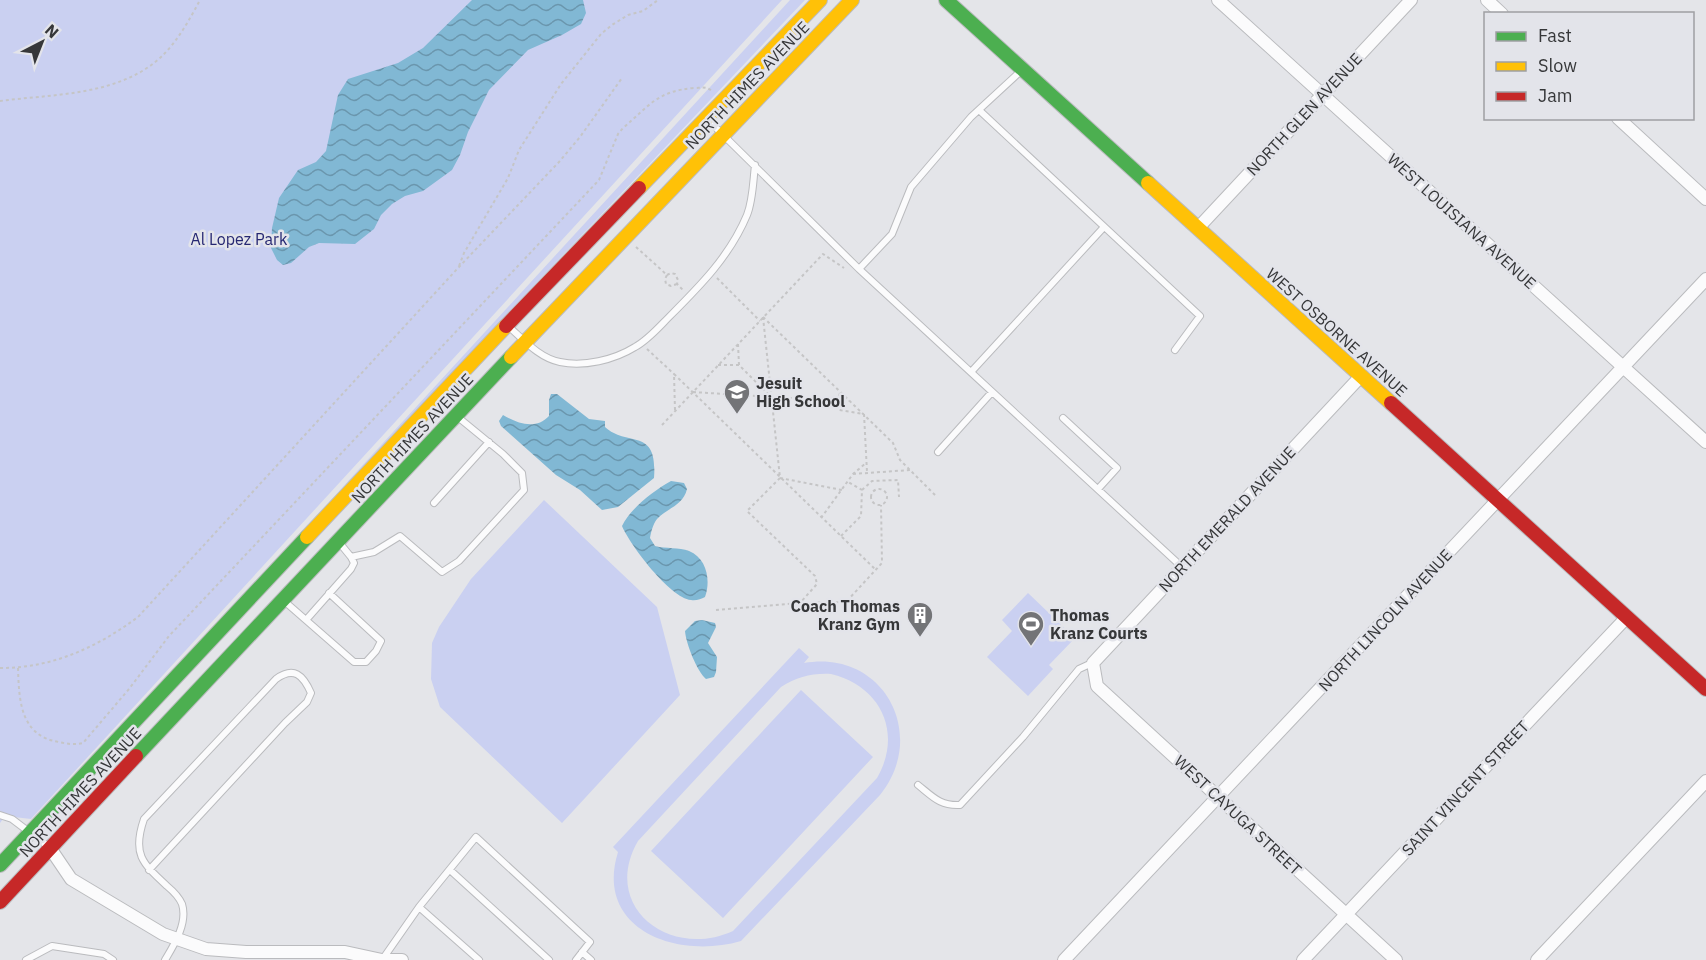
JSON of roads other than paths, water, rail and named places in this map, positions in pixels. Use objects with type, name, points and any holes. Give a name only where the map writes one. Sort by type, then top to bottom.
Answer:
[{"type":"street","name":"NORTH HIMES AVENUE","points":[[0,865],[437,398],[820,0]]},
{"type":"street","name":"NORTH HIMES AVENUE","points":[[0,902],[525,341],[852,0]]},
{"type":"street","name":"WEST OSBORNE AVENUE","points":[[946,0],[1706,689]]},
{"type":"street","name":"WEST LOUISIANA AVENUE","points":[[1218,0],[1706,442]]},
{"type":"street","name":"NORTH GLEN AVENUE","points":[[1198,228],[1411,0]]},
{"type":"street","points":[[1487,0],[1500,12]]},
{"type":"street","points":[[1620,120],[1706,199]]},
{"type":"street","name":"NORTH LINCOLN AVENUE","points":[[1064,960],[1706,279]]},
{"type":"street","name":"NORTH EMERALD AVENUE","points":[[1093,663],[1361,376]]},
{"type":"street","points":[[437,398],[457,416]]},
{"type":"street","points":[[319,523],[337,541]]},
{"type":"street","name":"SAINT VINCENT STREET","points":[[1303,960],[1627,617]]},
{"type":"street","points":[[192,660],[211,675]]},
{"type":"street","name":"WEST CAYUGA STREET","points":[[1093,663],[1097,686],[1396,960]]},
{"type":"street","points":[[1537,960],[1706,781]]},
{"type":"street","points":[[50,848],[71,879],[163,934],[206,950],[345,952],[382,960],[402,960]]},
{"type":"lane","points":[[859,269],[892,234],[911,187],[979,110],[1022,70]]},
{"type":"lane","points":[[979,110],[1200,316],[1174,350]]},
{"type":"lane","points":[[705,118],[859,269],[1183,568]]},
{"type":"lane","points":[[508,326],[542,355],[557,362],[593,363],[636,347],[690,296],[711,273],[728,249],[748,213],[755,165]]},
{"type":"lane","points":[[971,372],[1104,226]]},
{"type":"lane","points":[[938,452],[993,392]]},
{"type":"lane","points":[[351,557],[374,552],[400,536],[442,572],[459,561],[524,490],[522,473],[457,416]]},
{"type":"lane","points":[[1063,418],[1117,468],[1098,489]]},
{"type":"lane","points":[[434,503],[489,442]]},
{"type":"lane","points":[[306,620],[354,563],[337,541]]},
{"type":"lane","points":[[282,599],[354,662],[366,662],[381,641],[329,593]]},
{"type":"lane","points":[[918,785],[948,806],[960,805],[1023,737],[1079,669],[1093,663]]},
{"type":"lane","points":[[149,870],[307,702],[311,693],[303,678],[296,673],[284,673],[276,679],[144,819],[139,834],[139,851],[149,870],[176,893],[182,905],[177,939],[165,960]]},
{"type":"lane","points":[[0,815],[12,819],[50,848]]},
{"type":"lane","points":[[382,960],[419,907],[477,837],[590,942],[576,960]]},
{"type":"lane","points":[[450,870],[549,960]]},
{"type":"lane","points":[[419,907],[479,960]]},
{"type":"lane","points":[[26,960],[51,946],[104,954],[113,960]]},
{"type":"lane","points":[[582,952],[591,960]]},
{"type":"water","points":[[472,0],[583,0],[586,13],[581,24],[528,50],[489,90],[452,170],[423,191],[405,196],[392,204],[381,215],[374,229],[355,244],[319,243],[309,247],[291,263],[283,265],[277,260],[271,248],[272,228],[279,198],[298,170],[316,162],[326,151],[338,95],[348,79],[398,63],[423,48]]},
{"type":"water","points":[[551,394],[557,394],[589,419],[605,421],[605,427],[614,433],[646,445],[651,451],[654,462],[654,478],[618,507],[602,510],[580,490],[556,475],[501,426],[499,421],[503,415],[527,424],[544,420],[549,416]]},
{"type":"water","points":[[671,481],[684,483],[687,489],[685,495],[657,519],[650,538],[655,546],[689,551],[704,564],[707,591],[705,597],[698,600],[682,597],[662,581],[633,545],[622,526],[643,500]]},
{"type":"water","points":[[695,621],[715,623],[716,627],[708,643],[717,657],[716,672],[714,677],[706,679],[692,657],[685,631]]},
{"type":"place","name":"Jesuit High School","points":[[737,415]]},
{"type":"place","name":"Coach Thomas Kranz Gym","points":[[920,638]]},
{"type":"place","name":"Thomas Kranz Courts","points":[[1031,647]]},
{"type":"park label","name":"Al Lopez Park","points":[[239,239]]}]
